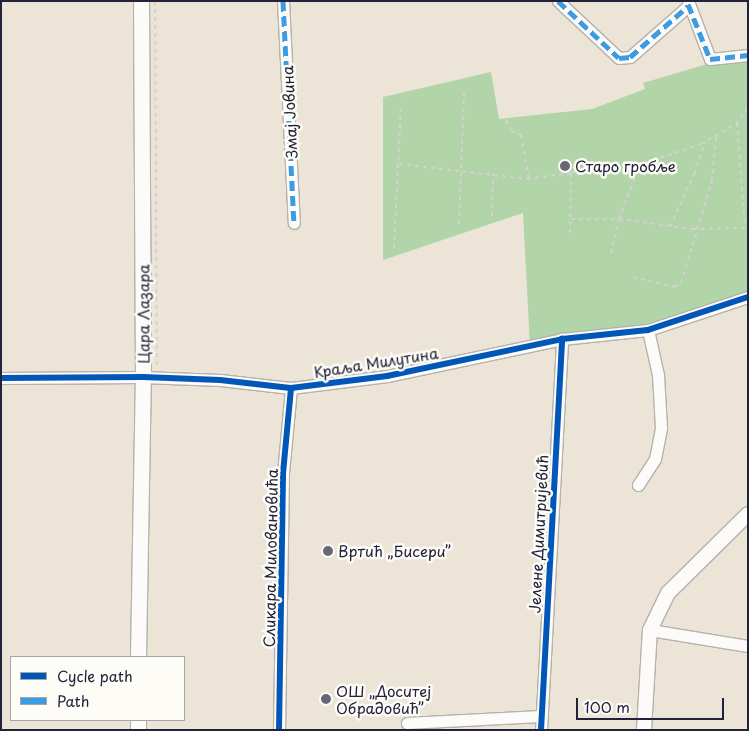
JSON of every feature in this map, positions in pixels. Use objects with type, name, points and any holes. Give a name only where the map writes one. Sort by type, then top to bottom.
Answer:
[{"type":"main road","name":"Цара Лазара","points":[[138,656],[150,377],[141,1]]},
{"type":"street","name":"Змај Јовина","points":[[283,1],[294,222]]},
{"type":"street","points":[[558,1],[618,58],[630,57],[688,4],[710,59],[748,55]]},
{"type":"street","name":"Краља Милутина","points":[[1,378],[150,377],[290,388],[387,376],[562,339],[648,330],[748,297]]},
{"type":"street","points":[[638,485],[655,459],[661,428],[658,375],[648,330]]},
{"type":"street","name":"Јелене Димитријевић","points":[[540,730],[562,339]]},
{"type":"street","name":"Сликара Миловановића","points":[[279,730],[284,473],[290,388]]},
{"type":"street","points":[[644,730],[650,630],[668,593],[748,514]]},
{"type":"street","points":[[650,630],[748,646]]},
{"type":"street","points":[[407,723],[540,716]]},
{"type":"path","points":[[150,377],[155,1]]},
{"type":"path","points":[[459,224],[464,93]]},
{"type":"path","points":[[394,248],[401,103]]},
{"type":"path","points":[[399,164],[529,179],[570,174],[598,167],[640,164],[716,136],[737,122],[748,107]]},
{"type":"path","points":[[506,120],[511,130],[520,135],[529,179]]},
{"type":"path","points":[[571,219],[619,220],[698,229],[747,228],[737,122]]},
{"type":"path","points":[[633,276],[678,286],[712,181],[716,136]]},
{"type":"path","points":[[670,227],[694,174],[704,142]]},
{"type":"path","points":[[611,252],[619,220],[640,164]]},
{"type":"path","points":[[492,216],[493,174]]},
{"type":"path","points":[[570,174],[570,233]]},
{"type":"path","points":[[742,177],[748,179]]},
{"type":"green space","name":"Старо гробље","points":[[748,52],[748,297],[648,330],[530,346],[523,213],[383,260],[383,97],[491,72],[499,119],[592,109],[645,89],[643,83]]},
{"type":"marked path","points":[[283,1],[294,223]]},
{"type":"marked path","points":[[558,1],[619,58],[630,57],[688,6]]},
{"type":"marked path","points":[[688,4],[710,59],[748,55]]},
{"type":"cycle path","points":[[1,378],[143,377],[220,380],[291,388],[387,376],[562,339],[648,330],[748,297]]},
{"type":"cycle path","points":[[541,730],[562,339]]},
{"type":"cycle path","points":[[279,730],[283,473],[291,388]]},
{"type":"place","name":"Старо гробље","points":[[565,166]]},
{"type":"place","name":"Вртић „Бисери”","points":[[328,551]]},
{"type":"place","name":"ОШ „Доситеј Обрадовић”","points":[[326,699]]}]
